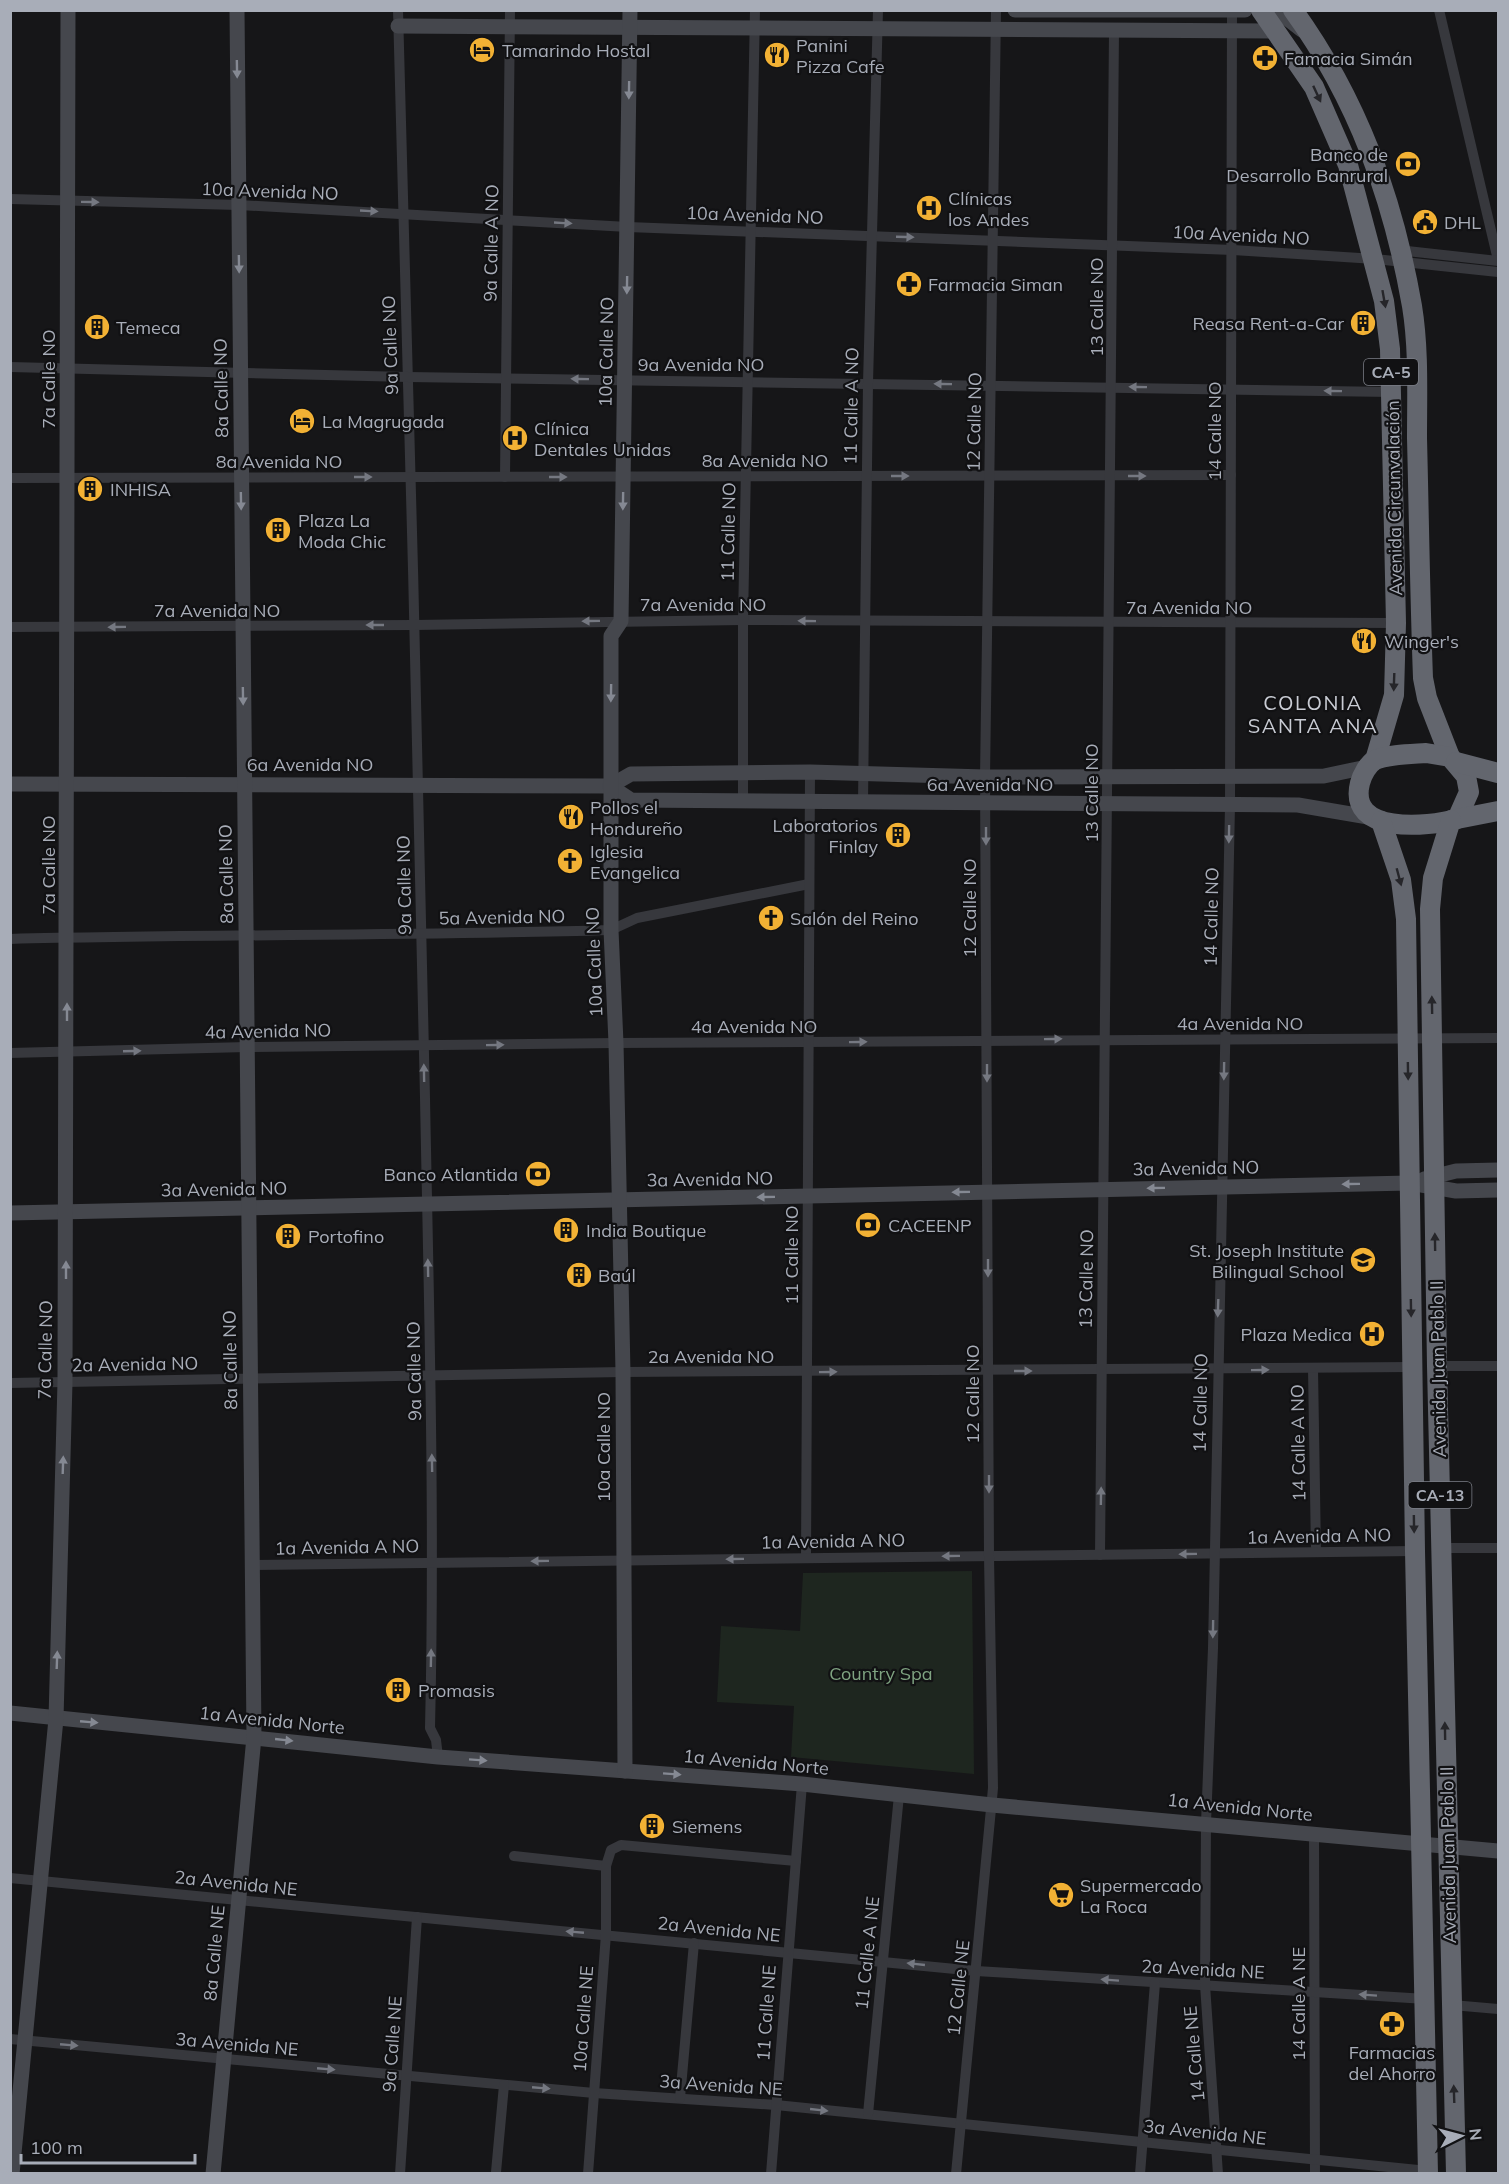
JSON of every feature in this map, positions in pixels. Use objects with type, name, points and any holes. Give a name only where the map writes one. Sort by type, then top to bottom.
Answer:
[{"type":"highway","name":"Avenida Circunvalación","points":[[1261,10],[1314,87],[1339,146],[1375,259],[1386,310],[1392,392],[1396,623],[1394,695],[1371,764]]},
{"type":"highway","name":"Avenida Circunvalación","points":[[1293,10],[1314,39],[1364,132],[1386,195],[1412,307],[1416,367],[1423,678],[1427,698],[1453,760]]},
{"type":"highway","points":[[1392,392],[1398,393],[1403,400],[1406,463],[1419,499]]},
{"type":"highway","points":[[1371,764],[1419,753],[1498,773]]},
{"type":"highway","name":"CA-5","points":[[1453,760],[1469,784],[1467,801],[1454,819]]},
{"type":"highway","name":"CA-5","points":[[1371,764],[1360,780],[1359,791],[1361,805],[1377,820]]},
{"type":"highway","points":[[1377,820],[1412,825],[1440,824],[1454,819],[1498,811]]},
{"type":"highway","name":"Avenida Juan Pablo II","points":[[1454,819],[1433,878],[1430,909],[1437,1366],[1457,2173]]},
{"type":"highway","name":"Avenida Juan Pablo II","points":[[1377,820],[1401,880],[1406,919],[1414,1551],[1426,1999],[1428,2172]]},
{"type":"street","name":"7a Calle NO","points":[[12,2174],[18,2040],[40,1882],[56,1719],[65,1382],[68,10]]},
{"type":"street","name":"8a Calle NO","points":[[237,10],[254,1737]]},
{"type":"street","name":"9a Calle A NO","points":[[505,477],[510,10]]},
{"type":"street","name":"10a Calle NO","points":[[625,1771],[622,1372],[616,1043],[611,930],[610,786],[611,636],[621,621],[630,10]]},
{"type":"street","name":"11 Calle NO","points":[[743,801],[743,620],[755,10]]},
{"type":"street","name":"11 Calle A NO","points":[[863,803],[867,382],[878,10]]},
{"type":"street","name":"12 Calle NO","points":[[992,1805],[985,777],[996,10]]},
{"type":"street","points":[[1015,10],[1245,10]]},
{"type":"street","points":[[1270,10],[1284,16],[1314,39]]},
{"type":"street","points":[[1438,10],[1498,260]]},
{"type":"street","name":"14 Calle NO","points":[[1206,1823],[1215,1553],[1216,1370],[1230,805],[1234,32],[1232,11]]},
{"type":"street","points":[[398,18],[510,26],[1277,31]]},
{"type":"street","name":"9a Calle NO","points":[[398,18],[419,784],[434,1562],[430,1728],[436,1740],[438,1757]]},
{"type":"street","name":"13 Calle NO","points":[[1100,1555],[1114,31]]},
{"type":"street","name":"10a Avenida NO","points":[[10,199],[238,205],[628,227],[1233,250],[1375,259],[1400,256],[1498,260]]},
{"type":"street","name":"10a Avenida NO","points":[[1400,256],[1498,272]]},
{"type":"street","name":"9a Avenida NO","points":[[10,367],[408,377],[867,382],[1392,392]]},
{"type":"street","name":"8a Avenida NO","points":[[10,478],[1231,475]]},
{"type":"street","name":"7a Avenida NO","points":[[10,627],[415,625],[743,620],[1396,623]]},
{"type":"street","name":"6a Avenida NO","points":[[10,784],[610,786],[631,774],[810,772],[985,777],[1324,776],[1371,764]]},
{"type":"street","name":"11 Calle NO","points":[[806,1558],[810,772]]},
{"type":"street","name":"6a Avenida NO","points":[[610,786],[631,800],[1298,806],[1377,820]]},
{"type":"street","name":"5a Avenida NO","points":[[10,939],[246,934],[422,935],[611,930],[637,918],[809,884]]},
{"type":"street","name":"4a Avenida NO","points":[[10,1053],[247,1047],[616,1043],[1498,1038]]},
{"type":"street","name":"3a Avenida NO","points":[[10,1213],[1410,1183],[1435,1182],[1456,1171],[1498,1170]]},
{"type":"street","name":"3a Avenida NO","points":[[1435,1182],[1456,1191],[1498,1190]]},
{"type":"street","points":[[1437,1366],[1498,1366]]},
{"type":"street","name":"2a Avenida NO","points":[[10,1383],[622,1372],[1102,1371],[1412,1367]]},
{"type":"street","name":"14 Calle A NO","points":[[1313,1369],[1317,1552]]},
{"type":"street","points":[[1441,1548],[1498,1548]]},
{"type":"street","name":"1a Avenida A NO","points":[[252,1564],[1414,1551]]},
{"type":"street","name":"1a Avenida Norte","points":[[10,1713],[438,1757],[802,1784],[992,1805],[1498,1851]]},
{"type":"street","name":"8a Calle NE","points":[[213,2174],[254,1737]]},
{"type":"street","name":"11 Calle NE","points":[[771,2174],[802,1784]]},
{"type":"street","name":"11 Calle A NE","points":[[868,2114],[899,1794]]},
{"type":"street","name":"12 Calle NE","points":[[956,2174],[992,1805]]},
{"type":"street","name":"14 Calle NE","points":[[1206,1823],[1205,1985],[1218,2174]]},
{"type":"street","name":"14 Calle A NE","points":[[1314,1834],[1315,2174]]},
{"type":"street","points":[[514,1856],[606,1866],[611,1850],[621,1845],[795,1862]]},
{"type":"street","name":"10a Calle NE","points":[[588,2174],[606,1934],[606,1866]]},
{"type":"street","name":"2a Avenida NE","points":[[10,1878],[173,1893],[238,1902],[606,1934],[976,1971],[1426,1999]]},
{"type":"street","name":"9a Calle NE","points":[[400,2174],[417,1917]]},
{"type":"street","points":[[680,2098],[694,1943]]},
{"type":"street","points":[[1140,2174],[1155,1983]]},
{"type":"street","points":[[1452,2005],[1498,2009]]},
{"type":"street","name":"3a Avenida NE","points":[[18,2040],[594,2093],[776,2105],[1428,2172]]},
{"type":"street","points":[[496,2172],[504,2085]]},
{"type":"green space","name":"Country Spa","points":[[972,1571],[974,1774],[791,1757],[794,1706],[717,1702],[721,1626],[800,1631],[803,1573]]},
{"type":"place","name":"Tamarindo Hostal","points":[[482,50]]},
{"type":"place","name":"Panini Pizza Cafe","points":[[777,55]]},
{"type":"place","name":"Famacia Simán","points":[[1265,58]]},
{"type":"place","name":"Banco de Desarrollo Banrural","points":[[1408,164]]},
{"type":"place","name":"Clínicas los Andes","points":[[929,208]]},
{"type":"place","name":"DHL","points":[[1425,222]]},
{"type":"place","name":"Farmacia Siman","points":[[909,284]]},
{"type":"place","name":"Reasa Rent-a-Car","points":[[1363,323]]},
{"type":"place","name":"Temeca","points":[[97,327]]},
{"type":"place","name":"La Magrugada","points":[[302,421]]},
{"type":"place","name":"Clínica Dentales Unidas","points":[[515,438]]},
{"type":"place","name":"INHISA","points":[[90,489]]},
{"type":"place","name":"Plaza La Moda Chic","points":[[278,530]]},
{"type":"place","name":"Winger's","points":[[1364,641]]},
{"type":"place","name":"Pollos el Hondureño","points":[[571,817]]},
{"type":"place","name":"Laboratorios Finlay","points":[[898,835]]},
{"type":"place","name":"Iglesia Evangelica","points":[[570,861]]},
{"type":"place","name":"Salón del Reino","points":[[771,918]]},
{"type":"place","name":"Banco Atlantida","points":[[538,1174]]},
{"type":"place","name":"CACEENP","points":[[868,1225]]},
{"type":"place","name":"India Boutique","points":[[566,1230]]},
{"type":"place","name":"Portofino","points":[[288,1236]]},
{"type":"place","name":"St. Joseph Institute Bilingual School","points":[[1363,1260]]},
{"type":"place","name":"Baúl","points":[[579,1275]]},
{"type":"place","name":"Plaza Medica","points":[[1372,1334]]},
{"type":"place","name":"Promasis","points":[[398,1690]]},
{"type":"place","name":"Siemens","points":[[652,1826]]},
{"type":"place","name":"Supermercado La Roca","points":[[1061,1895]]},
{"type":"place","name":"Farmacias del Ahorro","points":[[1392,2024]]},
{"type":"district","name":"COLONIA SANTA ANA","points":[[1313,714]]}]
